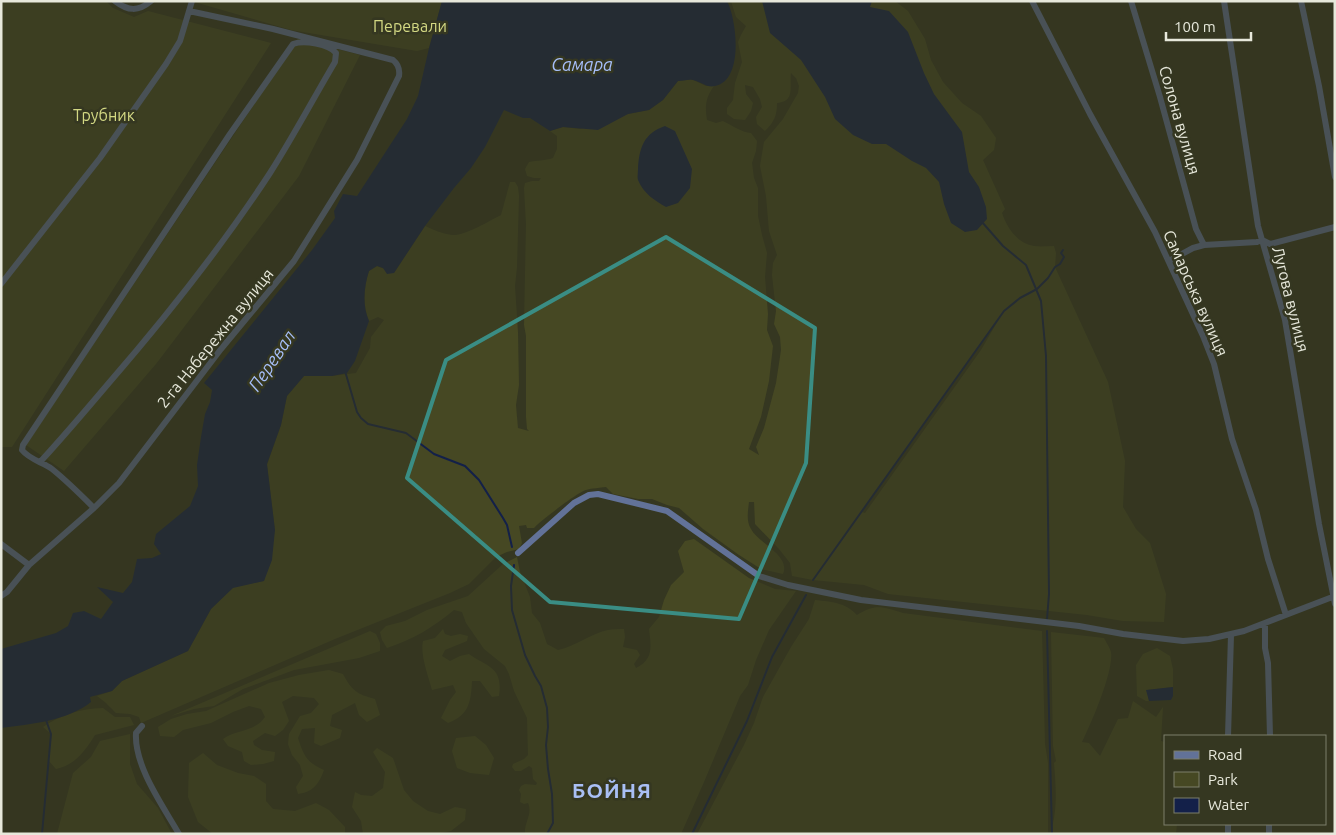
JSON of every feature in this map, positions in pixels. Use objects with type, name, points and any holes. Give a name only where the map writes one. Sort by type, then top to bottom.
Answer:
[{"type":"street","points":[[115,1],[128,9],[137,10],[151,1]]},
{"type":"street","points":[[1,284],[82,181],[139,103],[180,41],[192,1]]},
{"type":"street","name":"Самарська вулиця","points":[[1032,1],[1090,114],[1169,260],[1214,364],[1232,439],[1256,510],[1268,559],[1286,615]]},
{"type":"street","name":"Солона вулиця","points":[[1131,1],[1160,97],[1196,229],[1204,244]]},
{"type":"street","name":"Лугова вулиця","points":[[1224,1],[1262,240],[1286,320],[1319,524],[1335,596],[1335,604]]},
{"type":"street","points":[[1301,1],[1323,104],[1335,177]]},
{"type":"street","name":"2-га Набережна вулиця","points":[[1,596],[29,565],[94,508],[119,483],[221,349],[294,261],[368,140],[399,76],[400,70],[393,60],[189,11]]},
{"type":"street","points":[[41,461],[62,439],[155,329],[214,255],[298,127],[335,62],[336,53],[333,50],[305,42],[293,44],[230,134],[23,445],[22,450],[28,456],[41,461],[52,469],[94,508]]},
{"type":"street","points":[[1169,260],[1204,244],[1257,242],[1262,240],[1270,244],[1335,227]]},
{"type":"street","points":[[518,553],[574,503],[589,495],[598,494],[667,511],[747,570],[759,576],[788,585],[861,600],[1079,626],[1183,641],[1231,635],[1335,596]]},
{"type":"street","points":[[1,544],[29,565]]},
{"type":"street","points":[[1265,623],[1270,735]]},
{"type":"street","points":[[1228,735],[1231,635]]},
{"type":"street","points":[[142,726],[136,732],[138,753],[150,784],[179,834]]},
{"type":"highlighted area","points":[[666,237],[815,328],[806,463],[739,619],[550,602],[407,478],[446,360]]},
{"type":"green space","name":"Трубник","points":[[1,1],[106,1],[113,8],[134,17],[148,11],[271,43],[12,447],[1,447]]},
{"type":"green space","name":"Перевали","points":[[191,1],[442,1],[429,48],[417,51],[291,30]]},
{"type":"green space","points":[[731,1],[869,7],[872,1],[895,1],[908,11],[925,39],[931,60],[943,82],[962,103],[981,116],[996,138],[994,150],[983,160],[1005,209],[1002,213],[1010,229],[1018,238],[1028,244],[1054,246],[1056,253],[1055,267],[1108,382],[1125,461],[1123,507],[1136,529],[1150,543],[1166,594],[1164,622],[1123,621],[1087,615],[888,594],[864,585],[792,576],[790,563],[755,524],[754,502],[749,502],[749,526],[778,555],[784,567],[783,574],[761,569],[703,529],[679,508],[652,499],[638,499],[613,494],[606,487],[582,492],[534,528],[527,528],[526,525],[519,526],[522,543],[519,549],[496,557],[469,584],[335,639],[141,723],[139,717],[116,713],[97,696],[112,691],[122,681],[188,651],[211,609],[233,587],[264,581],[275,530],[267,465],[281,425],[287,396],[304,376],[332,376],[356,373],[370,348],[371,337],[384,320],[378,317],[369,321],[365,309],[364,296],[369,271],[377,266],[394,273],[425,226],[445,234],[457,235],[477,228],[501,215],[510,182],[515,182],[518,187],[519,196],[515,286],[519,385],[516,405],[518,428],[529,431],[527,429],[526,417],[526,336],[524,325],[526,224],[524,188],[525,183],[539,181],[541,178],[527,176],[525,169],[529,162],[553,158],[557,149],[557,136],[550,131],[563,127],[580,129],[628,114],[649,110],[663,100],[678,81],[691,79],[706,86],[714,86],[706,103],[707,120],[716,123],[723,121],[740,130],[751,133],[757,141],[752,163],[754,178],[758,188],[758,216],[767,253],[765,277],[768,314],[767,330],[773,346],[769,381],[761,417],[749,449],[759,455],[756,447],[764,428],[776,383],[781,350],[780,337],[774,324],[776,311],[772,275],[773,263],[777,255],[769,231],[766,196],[760,166],[764,142],[783,119],[798,93],[799,86],[796,78],[791,73],[789,96],[787,100],[777,103],[771,125],[765,131],[757,124],[756,117],[762,107],[753,87],[745,85],[746,94],[753,103],[751,111],[745,120],[734,119],[727,114],[727,108],[733,100],[735,83],[742,62],[738,42],[746,26],[736,17]],"holes":[[[999,319],[981,350],[865,513],[862,512]]]},
{"type":"green space","points":[[298,39],[360,55],[299,176],[156,364],[64,471],[26,445]]},
{"type":"green space","points":[[694,539],[749,578],[775,589],[796,591],[769,630],[748,685],[740,696],[681,834],[525,834],[530,811],[528,803],[520,802],[521,794],[519,790],[525,784],[536,785],[537,783],[533,779],[532,768],[529,766],[521,771],[515,771],[512,767],[513,764],[528,755],[527,718],[505,666],[484,649],[466,623],[462,612],[454,610],[422,632],[406,641],[387,648],[380,632],[386,626],[405,621],[427,610],[468,596],[503,564],[517,557],[520,572],[530,597],[532,613],[540,623],[547,644],[558,650],[601,632],[624,629],[623,647],[637,650],[640,655],[634,664],[636,668],[649,656],[651,646],[649,629],[659,617],[671,585],[684,572],[678,551],[685,541]]},
{"type":"green space","points":[[815,600],[843,605],[857,615],[869,609],[880,607],[903,613],[1042,631],[1045,744],[1048,763],[1048,834],[697,834],[744,745],[763,697],[809,619]]},
{"type":"green space","points":[[443,629],[445,634],[451,636],[460,634],[468,636],[467,641],[445,650],[442,656],[450,661],[469,654],[493,669],[497,674],[500,686],[499,696],[492,697],[480,681],[472,681],[468,707],[455,720],[448,723],[441,718],[456,692],[453,685],[432,690],[422,647],[423,641],[435,638]]},
{"type":"green space","points":[[370,631],[376,634],[380,643],[380,651],[359,658],[294,670],[243,689],[214,706],[194,709],[171,716]]},
{"type":"green space","points":[[1051,632],[1104,638],[1111,652],[1109,672],[1096,711],[1082,742],[1089,743],[1100,756],[1118,719],[1128,718],[1133,701],[1156,717],[1163,707],[1161,741],[1164,742],[1164,825],[1177,825],[1176,834],[1050,834],[1053,825],[1056,790],[1054,763],[1056,761],[1053,746]]},
{"type":"green space","points":[[1157,648],[1170,656],[1173,669],[1173,687],[1147,690],[1149,701],[1146,701],[1137,696],[1136,665],[1143,654]]},
{"type":"green space","points":[[329,670],[343,674],[356,691],[375,699],[380,715],[367,722],[359,715],[355,703],[332,715],[330,726],[342,730],[340,738],[321,746],[314,743],[315,728],[302,729],[298,738],[304,754],[309,761],[324,770],[318,783],[308,791],[298,794],[296,787],[303,776],[300,765],[292,755],[288,744],[289,734],[300,716],[311,713],[319,704],[314,698],[293,696],[282,702],[289,721],[283,730],[275,736],[265,733],[253,741],[254,745],[262,750],[275,752],[274,761],[263,764],[251,765],[244,761],[242,752],[228,746],[223,739],[261,722],[265,717],[261,709],[249,706],[211,723],[183,730],[174,737],[160,736],[158,727],[171,719],[206,711],[269,683]]},
{"type":"green space","points":[[103,708],[115,717],[130,717],[134,725],[95,735],[74,761],[56,769],[48,760],[51,734],[43,727],[72,713]]},
{"type":"green space","points":[[130,734],[130,764],[137,784],[158,808],[172,834],[57,834],[73,773],[91,757],[100,741]]},
{"type":"green space","points":[[475,736],[486,745],[494,758],[489,775],[470,773],[457,768],[452,751],[456,738]]},
{"type":"green space","points":[[377,748],[393,758],[404,790],[413,801],[428,811],[440,814],[455,807],[466,809],[465,820],[451,831],[436,834],[363,834],[361,821],[352,807],[355,792],[361,795],[372,796],[383,788],[385,772],[373,752]]},
{"type":"green space","points":[[203,753],[217,765],[238,773],[254,776],[266,784],[266,801],[273,809],[295,811],[316,803],[329,810],[345,827],[345,834],[213,834],[198,822],[188,797],[189,763]]},
{"type":"water","name":"Самара","points":[[442,1],[727,1],[731,10],[735,35],[736,49],[734,62],[731,73],[724,82],[715,86],[707,86],[693,80],[678,81],[663,100],[649,110],[628,114],[598,130],[563,127],[550,131],[530,118],[523,118],[504,110],[485,147],[471,168],[425,226],[394,273],[387,274],[383,268],[377,266],[369,271],[364,296],[365,309],[369,321],[355,361],[347,373],[332,376],[304,376],[287,396],[281,425],[267,464],[275,530],[272,560],[264,581],[233,588],[211,609],[188,651],[122,681],[112,691],[90,697],[91,702],[71,714],[48,721],[1,728],[1,649],[56,633],[68,626],[73,613],[84,611],[101,619],[113,602],[97,587],[123,593],[132,582],[137,559],[152,558],[161,554],[154,544],[156,534],[190,506],[198,486],[197,465],[201,437],[212,390],[204,383],[312,250],[335,218],[334,211],[343,194],[357,196],[407,119],[418,96]]},
{"type":"water","points":[[762,1],[872,1],[870,7],[889,11],[908,32],[934,94],[962,132],[969,172],[979,187],[986,207],[987,219],[977,230],[965,232],[951,223],[939,182],[926,168],[886,144],[872,144],[853,135],[835,119],[825,97],[801,60],[770,33]]},
{"type":"water","points":[[665,126],[675,131],[692,169],[690,188],[678,203],[666,207],[646,193],[638,180],[640,154],[644,142],[652,133]]},
{"type":"water","points":[[1173,687],[1171,700],[1149,701],[1146,690]]},
{"type":"waterway","points":[[982,222],[1003,246],[1026,265],[1041,301],[1046,356],[1049,594],[1047,619]]},
{"type":"waterway","points":[[813,580],[1004,311],[1020,298],[1037,289],[1048,278],[1064,257],[1061,253],[1063,250]]},
{"type":"waterway","points":[[345,371],[357,412],[368,424],[406,433],[434,454],[465,466],[479,480],[507,525],[512,547]]},
{"type":"waterway","points":[[514,565],[511,586],[512,610],[525,655],[541,686],[547,708],[548,727],[546,745],[552,794],[553,823],[547,834]]},
{"type":"waterway","points":[[692,834],[747,721],[772,657],[806,595]]},
{"type":"waterway","points":[[1047,631],[1052,834]]},
{"type":"waterway","points":[[42,834],[51,734],[46,720]]},
{"type":"district","name":"БОЙНЯ","points":[[612,791]]},
{"type":"water label","name":"Перевал","points":[[272,361]]}]
